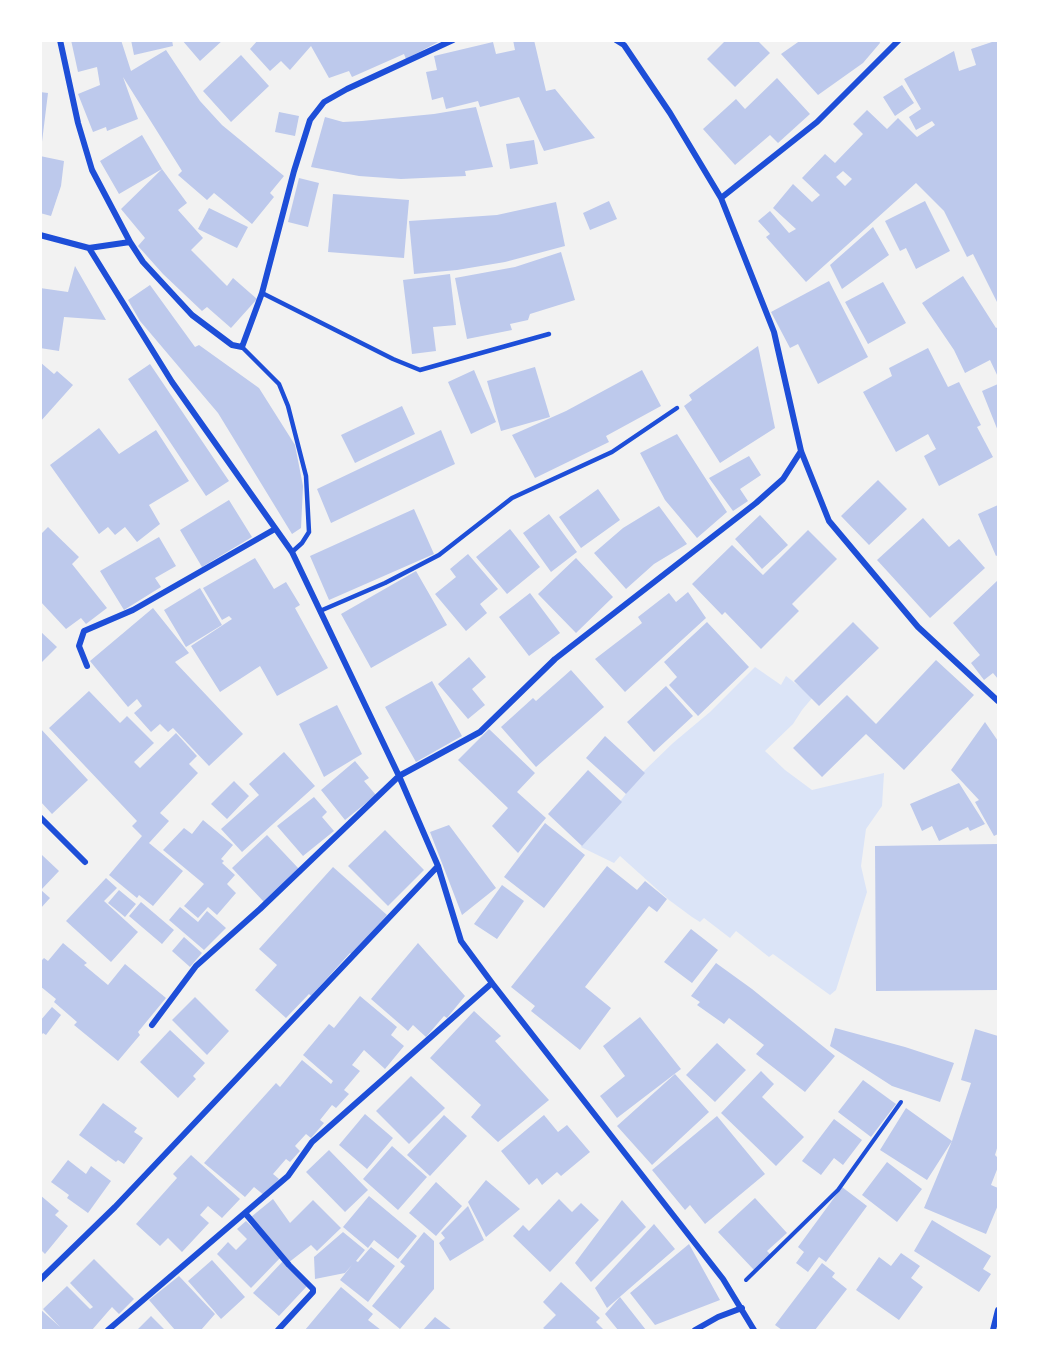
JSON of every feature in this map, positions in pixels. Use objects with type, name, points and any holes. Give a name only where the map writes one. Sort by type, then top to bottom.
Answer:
[{"type":"street","points":[[60,40],[78,123],[92,170],[130,242],[143,262],[192,315],[232,345],[242,347],[262,293],[310,120],[324,102],[347,89],[453,40]]},
{"type":"street","points":[[616,40],[624,45],[670,113],[721,198],[774,332],[801,451],[829,521],[918,627],[999,701]]},
{"type":"street","points":[[721,198],[817,122],[899,40]]},
{"type":"street","points":[[40,235],[89,248],[130,242]]},
{"type":"street","points":[[89,248],[172,382],[292,552],[399,776],[438,866],[461,941],[732,1293],[754,1330]]},
{"type":"street","points":[[152,1025],[196,966],[260,909],[399,776],[480,732],[555,659],[765,495],[783,479],[801,451]]},
{"type":"street","points":[[87,666],[79,646],[84,631],[133,610],[275,529]]},
{"type":"street","points":[[40,817],[85,862]]},
{"type":"street","points":[[40,1280],[114,1208],[438,866]]},
{"type":"street","points":[[108,1330],[288,1176],[312,1142],[492,983]]},
{"type":"street","points":[[245,1213],[289,1265],[313,1289],[313,1292],[278,1330]]},
{"type":"street","points":[[695,1330],[718,1317],[741,1308]]},
{"type":"street","points":[[993,1330],[999,1310]]},
{"type":"lane","points":[[262,293],[393,359],[420,370],[549,334]]},
{"type":"lane","points":[[242,347],[279,384],[288,406],[306,476],[309,532],[292,552]]},
{"type":"lane","points":[[320,611],[385,584],[440,555],[512,498],[612,452],[677,408]]},
{"type":"path","points":[[732,1293],[838,1190],[901,1102]]},
{"type":"shaded area","points":[[755,667],[781,685],[786,676],[813,697],[793,724],[765,751],[785,770],[812,790],[884,773],[882,806],[866,829],[861,866],[867,892],[836,990],[830,995],[773,954],[769,957],[736,931],[730,938],[704,918],[700,922],[692,917],[669,900],[620,856],[614,863],[581,847],[598,822],[622,799],[643,772],[710,712]]},
{"type":"building","points":[[71,40],[121,40],[131,71],[166,50],[200,101],[222,125],[284,176],[270,193],[274,197],[252,224],[214,193],[207,200],[178,175],[182,171],[123,77],[138,119],[107,131],[106,127],[93,132],[78,94],[100,85],[97,67],[78,72]]},
{"type":"building","points":[[131,40],[172,40],[173,46],[134,55]]},
{"type":"building","points":[[182,40],[223,40],[200,61]]},
{"type":"building","points":[[258,40],[442,40],[406,59],[404,54],[352,77],[349,71],[329,78],[311,46],[290,70],[281,61],[270,71],[250,49]]},
{"type":"building","points":[[513,40],[534,40],[546,91],[555,89],[595,138],[544,151],[519,97],[480,107],[478,101],[446,109],[443,97],[432,100],[426,72],[437,70],[434,56],[493,42],[496,54],[515,50]]},
{"type":"building","points":[[726,40],[757,40],[770,53],[735,87],[707,59]]},
{"type":"building","points":[[801,40],[879,40],[880,43],[863,63],[818,95],[781,54]]},
{"type":"building","points":[[998,40],[998,304],[973,254],[967,257],[944,211],[916,183],[806,282],[766,237],[770,234],[758,221],[770,211],[789,233],[796,229],[773,208],[793,184],[812,202],[820,195],[802,178],[825,154],[835,163],[863,134],[853,124],[867,110],[887,129],[898,118],[917,137],[935,125],[932,121],[916,130],[909,117],[921,109],[904,79],[954,51],[959,71],[976,65],[971,49]],"holes":[[[843,171],[852,179],[845,186],[836,177]]]},
{"type":"building","points":[[241,55],[269,86],[231,122],[203,91]]},
{"type":"building","points":[[777,78],[810,114],[778,143],[770,135],[735,165],[703,129],[736,99],[745,109]]},
{"type":"building","points":[[902,85],[914,103],[895,116],[883,97]]},
{"type":"building","points":[[40,92],[48,93],[41,150],[40,150]]},
{"type":"building","points":[[476,107],[493,167],[465,171],[466,176],[401,179],[359,176],[311,167],[325,117],[343,122],[362,121],[434,114]]},
{"type":"building","points":[[279,112],[299,116],[295,136],[275,132]]},
{"type":"building","points":[[142,135],[162,169],[119,194],[100,161]]},
{"type":"building","points":[[534,140],[538,164],[510,169],[506,144]]},
{"type":"building","points":[[40,156],[64,161],[61,186],[51,216],[40,213]]},
{"type":"building","points":[[162,169],[187,203],[178,210],[203,238],[191,250],[227,286],[233,278],[257,299],[231,328],[207,307],[202,311],[163,274],[138,246],[145,238],[121,209]]},
{"type":"building","points":[[299,178],[319,183],[308,227],[288,222]]},
{"type":"building","points":[[333,194],[409,200],[404,258],[328,252]]},
{"type":"building","points":[[609,201],[617,219],[590,230],[583,213]]},
{"type":"building","points":[[925,201],[950,251],[916,269],[906,248],[900,251],[885,221]]},
{"type":"building","points":[[556,202],[565,246],[505,262],[414,274],[409,221],[497,215]]},
{"type":"building","points":[[209,208],[248,227],[237,248],[198,229]]},
{"type":"building","points":[[873,227],[889,255],[842,289],[830,265]]},
{"type":"building","points":[[561,252],[575,300],[530,314],[528,320],[510,324],[512,330],[467,339],[455,278],[515,267]]},
{"type":"building","points":[[75,266],[106,320],[64,317],[59,351],[40,348],[40,288],[68,292]]},
{"type":"building","points":[[450,274],[456,325],[433,327],[436,351],[412,354],[403,280]]},
{"type":"building","points":[[963,276],[996,328],[998,327],[998,377],[990,360],[965,373],[954,350],[922,303]]},
{"type":"building","points":[[829,281],[868,357],[818,384],[798,344],[790,348],[771,312]]},
{"type":"building","points":[[883,282],[906,323],[868,344],[845,302]]},
{"type":"building","points":[[150,285],[195,347],[199,345],[259,388],[295,445],[303,486],[301,528],[292,534],[218,413],[140,321],[128,300]]},
{"type":"building","points":[[758,346],[775,428],[720,463],[684,406],[692,400],[689,395]]},
{"type":"building","points":[[928,348],[948,387],[959,382],[981,425],[977,427],[993,457],[939,486],[924,456],[936,449],[928,434],[896,452],[863,392],[892,376],[889,368]]},
{"type":"building","points":[[40,362],[54,374],[57,371],[73,385],[40,422]]},
{"type":"building","points":[[150,364],[229,481],[206,496],[128,379]]},
{"type":"building","points":[[535,367],[550,417],[501,431],[487,381]]},
{"type":"building","points":[[474,370],[496,422],[471,434],[448,382]]},
{"type":"building","points":[[642,370],[661,406],[606,436],[609,442],[535,478],[512,435],[566,411]]},
{"type":"building","points":[[998,384],[998,431],[982,391]]},
{"type":"building","points":[[402,406],[415,434],[355,463],[341,435]]},
{"type":"building","points":[[99,428],[119,454],[156,430],[189,481],[149,505],[160,524],[137,542],[125,527],[115,535],[108,527],[99,534],[50,465]]},
{"type":"building","points":[[441,430],[455,464],[331,523],[317,489]]},
{"type":"building","points":[[677,434],[727,512],[697,538],[665,500],[640,453]]},
{"type":"building","points":[[749,456],[761,475],[740,489],[748,501],[733,511],[709,478]]},
{"type":"building","points":[[878,480],[907,509],[869,545],[841,516]]},
{"type":"building","points":[[598,489],[620,520],[581,548],[559,517]]},
{"type":"building","points":[[229,500],[252,537],[202,567],[180,530]]},
{"type":"building","points":[[998,505],[998,555],[996,556],[978,514]]},
{"type":"building","points":[[659,506],[687,544],[654,564],[626,589],[594,553],[623,528]]},
{"type":"building","points":[[414,509],[434,554],[329,600],[310,556]]},
{"type":"building","points":[[549,514],[577,552],[551,572],[523,533]]},
{"type":"building","points":[[760,515],[788,545],[762,569],[735,539]]},
{"type":"building","points":[[923,518],[949,547],[959,539],[985,568],[930,618],[877,560]]},
{"type":"building","points":[[48,527],[79,557],[72,564],[107,608],[86,624],[81,618],[66,629],[40,601],[40,535]]},
{"type":"building","points":[[510,529],[540,567],[507,594],[476,557]]},
{"type":"building","points":[[808,530],[837,559],[792,604],[799,611],[761,649],[725,612],[722,615],[692,584],[732,545],[763,575]]},
{"type":"building","points":[[159,537],[176,566],[155,578],[161,587],[124,610],[100,571]]},
{"type":"building","points":[[468,554],[498,589],[480,604],[487,613],[466,631],[435,594],[456,577],[450,569]]},
{"type":"building","points":[[255,558],[274,589],[286,582],[300,605],[295,608],[328,668],[277,696],[260,666],[220,692],[191,646],[232,619],[229,616],[222,620],[203,588]]},
{"type":"building","points":[[576,558],[613,597],[576,633],[538,594]]},
{"type":"building","points":[[416,571],[447,625],[371,668],[341,614]]},
{"type":"building","points":[[998,580],[998,679],[993,673],[984,680],[971,663],[980,655],[953,623]]},
{"type":"building","points":[[200,588],[222,625],[186,647],[164,610]]},
{"type":"building","points":[[688,592],[706,618],[625,692],[595,659],[642,623],[638,617],[669,593],[676,602]]},
{"type":"building","points":[[530,593],[560,633],[529,656],[499,617]]},
{"type":"building","points":[[153,608],[189,653],[175,662],[243,734],[209,766],[173,728],[168,732],[160,724],[151,732],[134,713],[142,706],[137,699],[128,707],[90,661]]},
{"type":"building","points":[[707,622],[749,667],[698,716],[669,685],[677,677],[664,662]]},
{"type":"building","points":[[853,622],[879,648],[819,706],[794,681]]},
{"type":"building","points":[[40,631],[57,647],[40,664]]},
{"type":"building","points":[[469,657],[486,677],[472,689],[485,705],[468,719],[438,684]]},
{"type":"building","points":[[936,660],[974,695],[904,770],[866,734],[822,777],[793,748],[847,695],[876,724]]},
{"type":"building","points":[[571,670],[604,707],[536,767],[501,727],[533,698],[536,701]]},
{"type":"building","points":[[432,681],[462,736],[416,762],[385,707]]},
{"type":"building","points":[[666,686],[693,716],[654,752],[627,722]]},
{"type":"building","points":[[89,691],[120,723],[127,716],[154,743],[134,762],[140,768],[176,733],[197,756],[189,764],[198,773],[160,813],[169,821],[149,843],[183,871],[153,906],[139,895],[137,898],[109,875],[142,836],[132,826],[137,821],[49,728]]},
{"type":"building","points":[[337,705],[362,754],[324,777],[299,724]]},
{"type":"building","points":[[985,722],[998,741],[998,834],[994,836],[975,802],[979,800],[951,770]]},
{"type":"building","points":[[40,728],[88,780],[52,814],[40,801]]},
{"type":"building","points":[[489,729],[535,773],[517,792],[546,818],[518,853],[492,826],[508,808],[458,760]]},
{"type":"building","points":[[605,736],[645,773],[626,794],[586,758]]},
{"type":"building","points":[[284,752],[315,786],[242,852],[221,829],[259,795],[249,784]]},
{"type":"building","points":[[355,761],[369,778],[364,781],[376,795],[345,820],[321,790]]},
{"type":"building","points":[[588,770],[622,802],[582,846],[548,814]]},
{"type":"building","points":[[234,781],[249,796],[227,819],[211,804]]},
{"type":"building","points":[[959,783],[985,824],[970,831],[968,827],[939,841],[932,826],[922,831],[910,804]]},
{"type":"building","points":[[314,797],[327,812],[322,817],[334,831],[303,856],[277,826]]},
{"type":"building","points":[[203,820],[233,845],[221,859],[224,861],[222,863],[235,875],[227,884],[236,893],[217,915],[208,907],[198,918],[184,906],[204,884],[163,850],[184,828],[192,834]]},
{"type":"building","points":[[545,823],[585,855],[544,908],[504,877]]},
{"type":"building","points":[[449,825],[496,888],[462,915],[430,832]]},
{"type":"building","points":[[385,830],[424,870],[388,906],[348,866]]},
{"type":"building","points":[[267,835],[299,869],[264,902],[232,868]]},
{"type":"building","points":[[998,844],[998,990],[876,991],[875,846]]},
{"type":"building","points":[[42,855],[59,871],[41,890],[50,898],[40,909],[40,857]]},
{"type":"building","points":[[607,866],[637,890],[645,881],[667,899],[657,912],[649,906],[585,987],[611,1008],[580,1050],[531,1011],[535,1006],[511,987]]},
{"type":"building","points":[[333,867],[387,915],[352,955],[350,953],[311,996],[309,994],[286,1018],[255,990],[277,965],[259,949]]},
{"type":"building","points":[[106,878],[117,888],[104,901],[138,932],[111,962],[66,921]]},
{"type":"building","points":[[502,885],[524,901],[497,939],[474,924]]},
{"type":"building","points":[[119,890],[136,904],[125,917],[108,903]]},
{"type":"building","points":[[141,902],[174,930],[162,944],[129,916]]},
{"type":"building","points":[[180,907],[198,922],[207,911],[226,928],[204,950],[169,920]]},
{"type":"building","points":[[691,929],[718,950],[692,983],[664,962]]},
{"type":"building","points":[[184,937],[202,953],[190,967],[172,951]]},
{"type":"building","points":[[63,943],[108,985],[125,964],[166,998],[118,1061],[74,1025],[77,1022],[54,1002],[56,999],[40,986],[40,962],[44,958],[48,961]]},
{"type":"building","points":[[418,943],[465,996],[447,1018],[444,1016],[426,1037],[413,1025],[408,1031],[371,999]]},
{"type":"building","points":[[716,963],[835,1056],[805,1092],[756,1054],[764,1045],[729,1018],[724,1024],[697,1005],[700,1002],[691,996]]},
{"type":"building","points":[[360,996],[397,1027],[391,1035],[404,1046],[385,1069],[364,1050],[352,1065],[360,1071],[344,1090],[349,1094],[336,1108],[332,1105],[320,1120],[324,1123],[311,1138],[306,1134],[295,1146],[300,1151],[290,1162],[286,1159],[273,1174],[279,1179],[265,1196],[254,1187],[245,1197],[204,1163],[276,1083],[280,1087],[302,1060],[331,1084],[333,1081],[303,1055],[329,1024],[334,1028]]},
{"type":"building","points":[[195,997],[229,1031],[207,1055],[172,1020]]},
{"type":"building","points":[[52,1007],[61,1015],[46,1035],[43,1033],[40,1037],[40,1021]]},
{"type":"building","points":[[474,1011],[501,1036],[495,1041],[549,1100],[498,1142],[471,1117],[481,1105],[430,1058]]},
{"type":"building","points":[[640,1017],[681,1069],[617,1118],[600,1096],[625,1076],[603,1046]]},
{"type":"building","points":[[835,1028],[954,1063],[940,1102],[892,1086],[830,1046]]},
{"type":"building","points":[[975,1029],[998,1036],[998,1145],[995,1155],[998,1158],[998,1167],[991,1185],[998,1188],[998,1205],[986,1234],[924,1208],[952,1141],[971,1083],[961,1080]]},
{"type":"building","points":[[170,1030],[205,1063],[193,1076],[196,1079],[178,1098],[140,1062]]},
{"type":"building","points":[[717,1043],[746,1070],[715,1102],[686,1075]]},
{"type":"building","points":[[761,1071],[774,1084],[762,1097],[804,1137],[776,1166],[721,1113]]},
{"type":"building","points":[[675,1074],[709,1112],[652,1165],[617,1126]]},
{"type":"building","points":[[411,1076],[445,1108],[409,1144],[376,1111]]},
{"type":"building","points":[[863,1080],[896,1104],[871,1137],[838,1112]]},
{"type":"building","points":[[103,1103],[137,1128],[134,1132],[143,1138],[124,1164],[118,1160],[116,1162],[79,1135]]},
{"type":"building","points":[[906,1108],[952,1141],[927,1180],[880,1150]]},
{"type":"building","points":[[365,1114],[393,1138],[367,1169],[339,1145]]},
{"type":"building","points":[[444,1115],[467,1136],[430,1176],[407,1155]]},
{"type":"building","points":[[544,1115],[558,1132],[567,1125],[590,1152],[561,1176],[557,1172],[542,1185],[537,1178],[529,1185],[501,1151]]},
{"type":"building","points":[[717,1116],[765,1174],[705,1224],[690,1205],[685,1210],[652,1170]]},
{"type":"building","points":[[834,1119],[862,1140],[843,1165],[834,1158],[821,1175],[802,1161]]},
{"type":"building","points":[[392,1146],[427,1177],[398,1210],[363,1179]]},
{"type":"building","points":[[329,1150],[368,1190],[345,1212],[306,1172]]},
{"type":"building","points":[[191,1155],[240,1199],[222,1218],[208,1206],[200,1215],[209,1223],[182,1252],[168,1238],[160,1246],[136,1224],[177,1178],[173,1174]]},
{"type":"building","points":[[68,1160],[86,1174],[91,1166],[111,1181],[88,1213],[67,1198],[69,1195],[51,1182]]},
{"type":"building","points":[[887,1162],[922,1189],[897,1222],[862,1195]]},
{"type":"building","points":[[486,1180],[520,1209],[486,1237],[468,1202]]},
{"type":"building","points":[[436,1182],[462,1206],[436,1236],[409,1213]]},
{"type":"building","points":[[842,1187],[867,1206],[826,1262],[819,1257],[808,1272],[796,1263],[804,1252],[798,1247]]},
{"type":"building","points":[[40,1195],[59,1211],[55,1215],[68,1226],[45,1254],[40,1249]]},
{"type":"building","points":[[369,1196],[417,1236],[398,1259],[374,1240],[368,1248],[343,1227]]},
{"type":"building","points":[[755,1198],[787,1233],[767,1251],[771,1255],[754,1270],[718,1232]]},
{"type":"building","points":[[273,1199],[290,1223],[313,1200],[341,1228],[317,1251],[311,1245],[288,1263],[251,1217]]},
{"type":"building","points":[[559,1199],[572,1212],[581,1203],[599,1220],[550,1272],[513,1236],[523,1225],[529,1231]]},
{"type":"building","points":[[622,1200],[646,1227],[591,1282],[575,1263]]},
{"type":"building","points":[[468,1206],[484,1240],[450,1261],[439,1243],[445,1238],[441,1233]]},
{"type":"building","points":[[932,1220],[991,1256],[983,1269],[991,1274],[979,1292],[914,1251]]},
{"type":"building","points":[[246,1221],[282,1256],[251,1288],[217,1254],[228,1242],[236,1250],[247,1239],[237,1229]]},
{"type":"building","points":[[654,1224],[675,1249],[607,1308],[595,1288]]},
{"type":"building","points":[[343,1232],[365,1250],[356,1261],[358,1262],[371,1247],[395,1266],[368,1302],[340,1280],[352,1265],[345,1273],[315,1279],[314,1257]]},
{"type":"building","points":[[424,1232],[434,1241],[434,1289],[400,1329],[372,1306],[405,1266],[400,1262]]},
{"type":"building","points":[[689,1244],[720,1300],[655,1325],[630,1293]]},
{"type":"building","points":[[901,1253],[920,1266],[911,1278],[923,1287],[899,1320],[856,1290],[879,1257],[891,1266]]},
{"type":"building","points":[[94,1259],[134,1299],[119,1314],[112,1307],[92,1330],[40,1330],[40,1309],[60,1327],[43,1309],[67,1286],[90,1309],[93,1307],[70,1283]]},
{"type":"building","points":[[212,1260],[245,1297],[221,1319],[188,1281]]},
{"type":"building","points":[[283,1261],[308,1285],[279,1316],[253,1293]]},
{"type":"building","points":[[822,1263],[835,1273],[832,1277],[847,1289],[815,1330],[782,1330],[775,1325]]},
{"type":"building","points":[[179,1276],[215,1314],[201,1330],[175,1330],[149,1300]]},
{"type":"building","points":[[561,1282],[600,1318],[596,1322],[604,1330],[546,1330],[543,1328],[556,1315],[543,1302]]},
{"type":"building","points":[[341,1287],[373,1314],[368,1320],[381,1330],[305,1330]]},
{"type":"building","points":[[620,1297],[646,1330],[618,1330],[605,1314]]},
{"type":"building","points":[[151,1316],[165,1330],[137,1330]]},
{"type":"building","points":[[435,1317],[452,1330],[423,1330]]}]
